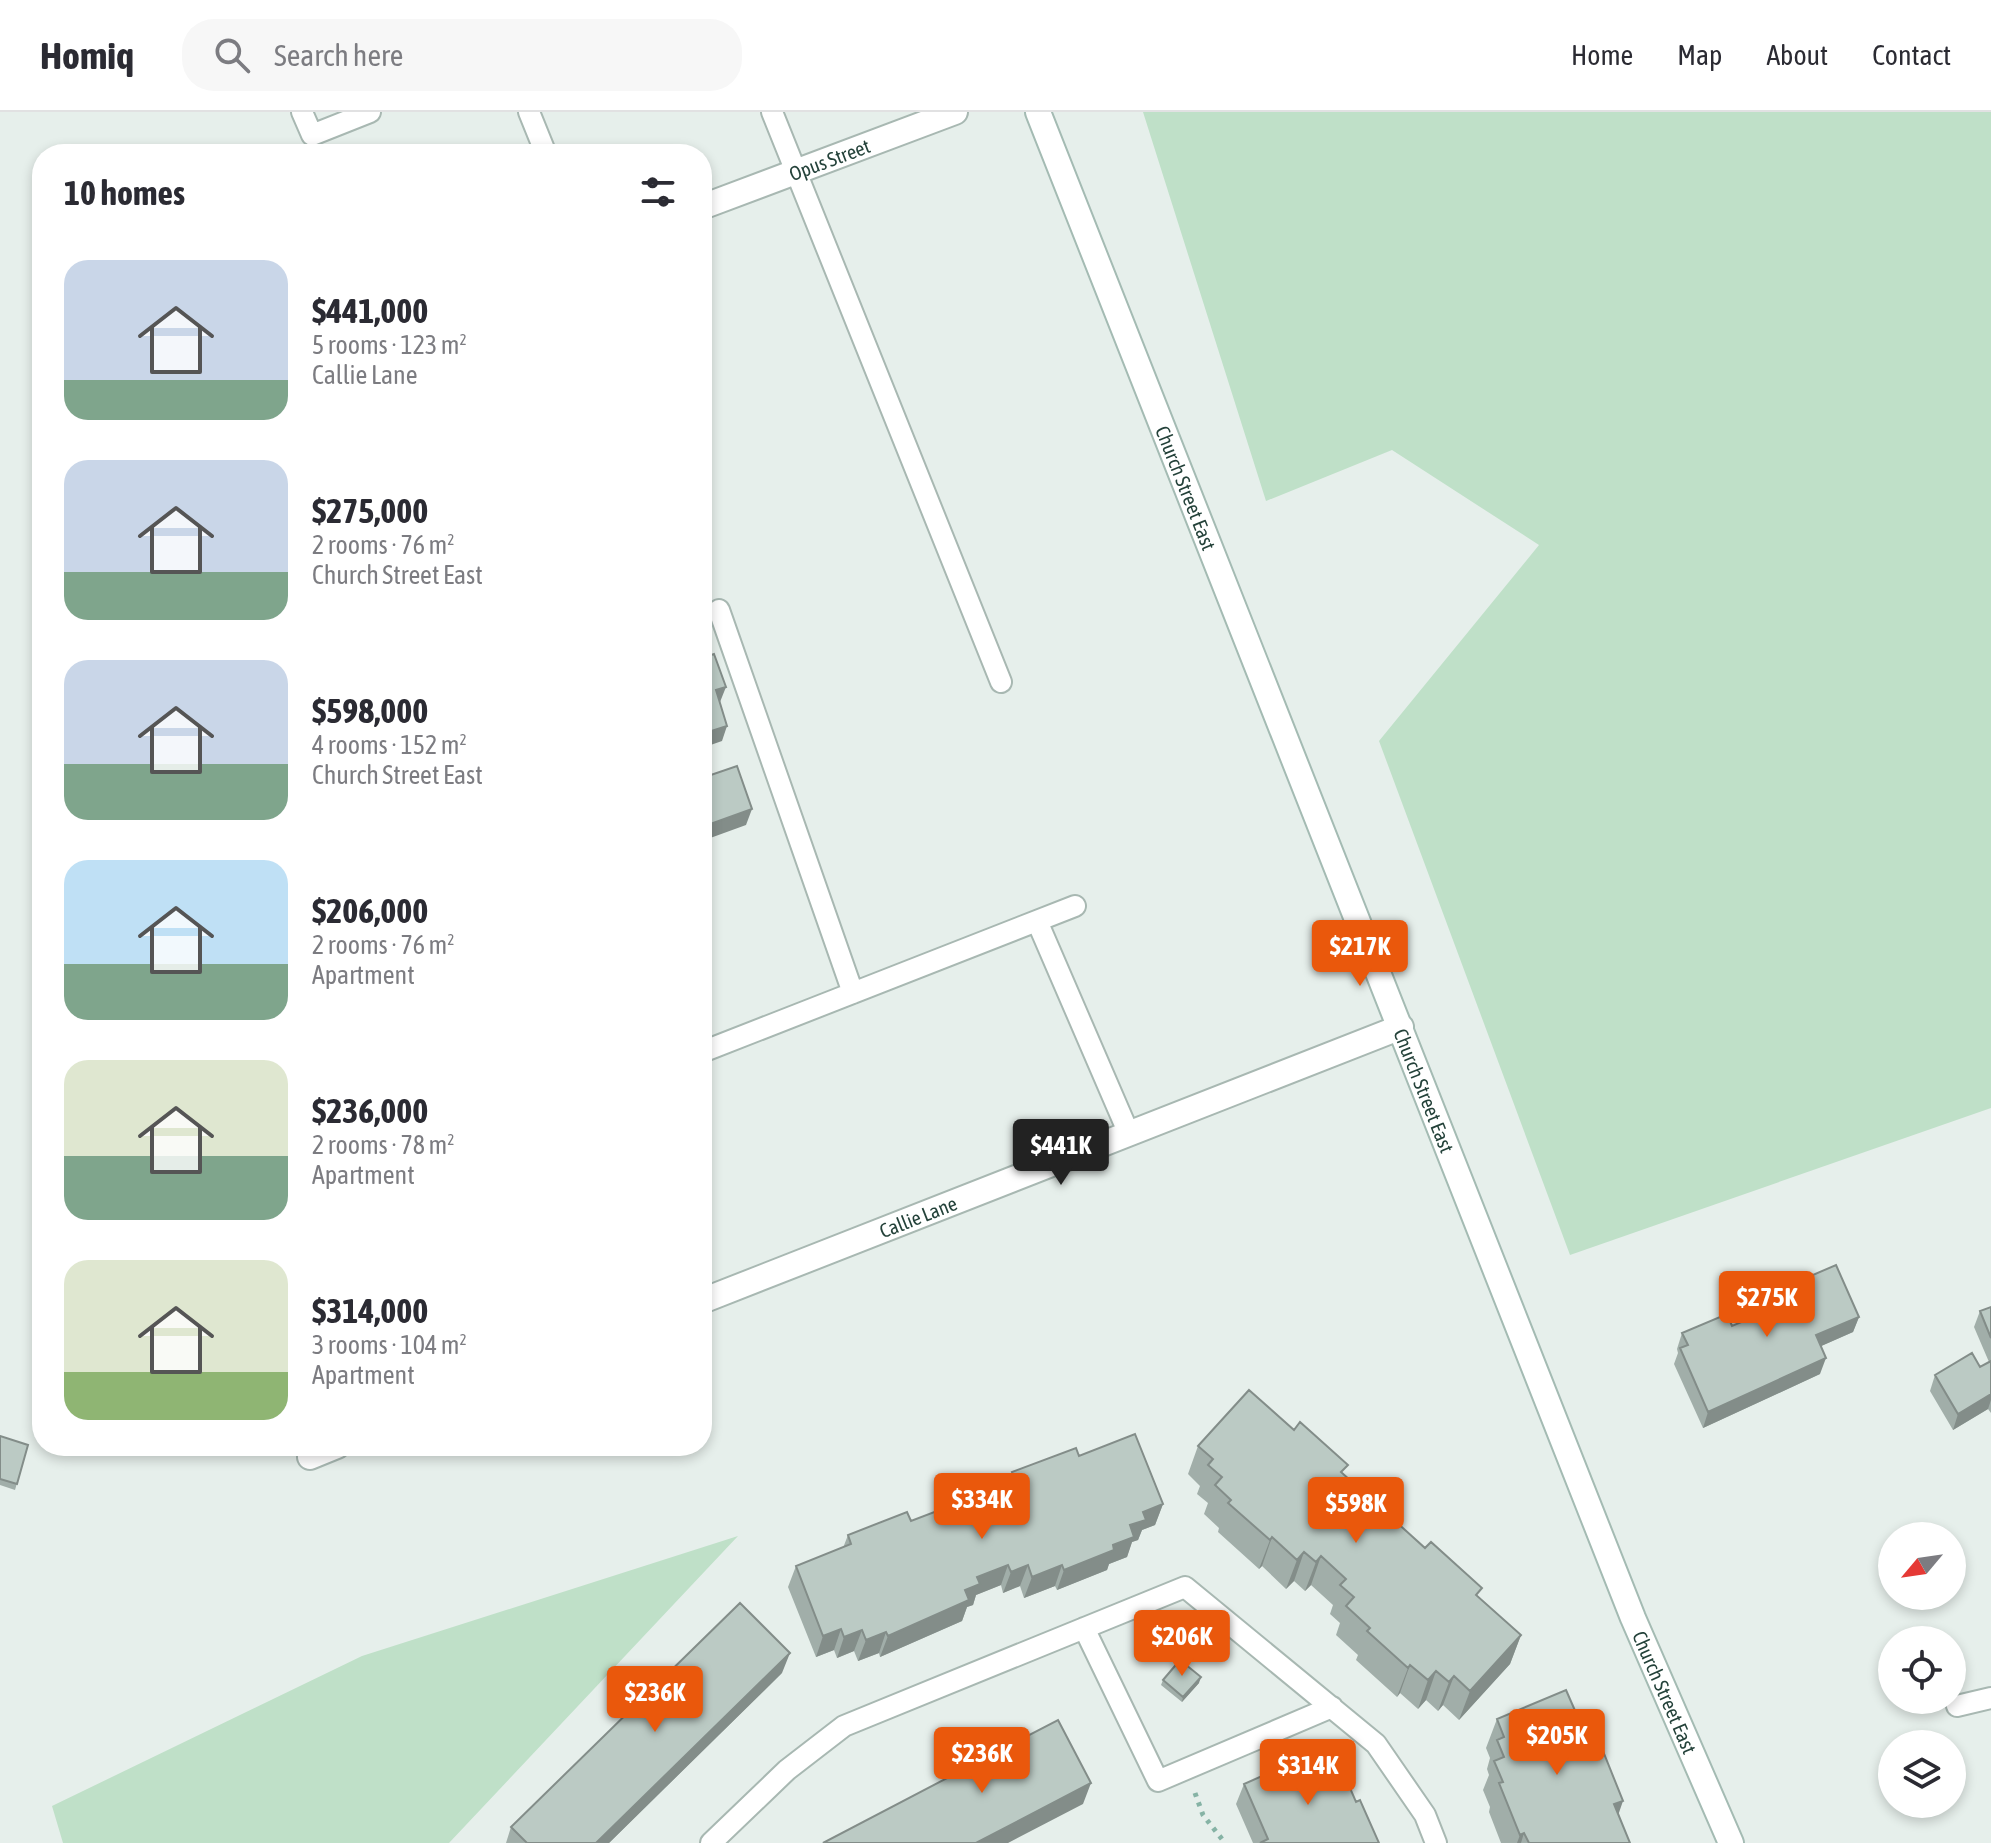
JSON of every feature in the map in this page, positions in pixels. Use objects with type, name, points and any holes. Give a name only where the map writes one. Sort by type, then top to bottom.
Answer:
[{"type":"main road","name":"Opus Street","points":[[712,203],[955,112]]},
{"type":"main road","name":"Church Street East","points":[[1038,112],[1633,1618],[1731,1843]]},
{"type":"main road","name":"Callie Lane","points":[[712,1297],[1401,1027]]},
{"type":"lane","points":[[302,112],[312,135],[370,112]]},
{"type":"lane","points":[[529,112],[542,144]]},
{"type":"lane","points":[[772,112],[1001,682]]},
{"type":"lane","points":[[719,610],[853,993]]},
{"type":"lane","points":[[712,1048],[1075,906]]},
{"type":"lane","points":[[1037,921],[1129,1134]]},
{"type":"lane","points":[[711,1843],[787,1770],[844,1726],[1185,1587],[1376,1744],[1425,1815],[1436,1843]]},
{"type":"lane","points":[[1084,1628],[1158,1781],[1332,1707]]},
{"type":"lane","points":[[1966,1704],[1991,1698]]},
{"type":"path","points":[[1187,1769],[1203,1815],[1225,1843]]},
{"type":"green space","points":[[1143,112],[1991,112],[1991,1108],[1570,1255],[1379,741],[1539,545],[1392,450],[1266,501]]},
{"type":"green space","points":[[738,1536],[449,1843],[63,1843],[52,1806],[362,1656]]},
{"type":"building","points":[[712,655],[726,687],[716,690],[727,726],[712,731]]},
{"type":"building","points":[[737,766],[752,809],[712,823],[712,775]]},
{"type":"building","points":[[1836,1265],[1859,1317],[1816,1335],[1826,1358],[1708,1412],[1680,1348],[1688,1345],[1682,1333],[1727,1314],[1732,1326],[1768,1311],[1762,1297]]},
{"type":"building","points":[[1991,1307],[1991,1338],[1980,1311]]},
{"type":"building","points":[[1972,1353],[1980,1367],[1991,1361],[1991,1394],[1958,1414],[1935,1375]]},
{"type":"building","points":[[1249,1390],[1294,1430],[1300,1422],[1348,1465],[1341,1472],[1425,1548],[1431,1542],[1482,1588],[1476,1595],[1521,1635],[1470,1691],[1454,1676],[1449,1682],[1436,1671],[1428,1680],[1410,1665],[1408,1668],[1367,1631],[1370,1628],[1346,1606],[1354,1597],[1340,1585],[1346,1579],[1321,1556],[1316,1562],[1304,1552],[1297,1560],[1228,1503],[1231,1500],[1215,1485],[1222,1477],[1208,1465],[1213,1459],[1198,1446]]},
{"type":"building","points":[[1135,1434],[1163,1504],[1143,1512],[1146,1520],[1130,1525],[1134,1537],[1113,1545],[1114,1550],[1064,1570],[1062,1565],[1032,1577],[1028,1565],[1011,1572],[1008,1565],[977,1577],[980,1584],[965,1590],[969,1600],[888,1636],[886,1632],[866,1640],[862,1630],[844,1637],[841,1629],[823,1636],[796,1566],[851,1544],[848,1535],[907,1512],[911,1521],[1016,1481],[1012,1472],[1076,1448],[1079,1456]]},
{"type":"building","points":[[0,1436],[28,1445],[17,1484],[0,1479]]},
{"type":"building","points":[[740,1603],[790,1653],[596,1843],[527,1843],[511,1827]]},
{"type":"building","points":[[1180,1660],[1201,1677],[1183,1697],[1163,1680]]},
{"type":"building","points":[[1566,1690],[1590,1745],[1599,1741],[1623,1801],[1614,1804],[1630,1843],[1529,1843],[1524,1833],[1520,1835],[1499,1783],[1503,1782],[1494,1761],[1504,1757],[1497,1740],[1504,1737],[1497,1719]]},
{"type":"building","points":[[1058,1720],[1091,1783],[976,1843],[823,1843]]},
{"type":"building","points":[[1312,1754],[1321,1773],[1328,1770],[1335,1786],[1347,1781],[1356,1802],[1360,1800],[1379,1843],[1260,1843],[1268,1839],[1244,1784]]}]
